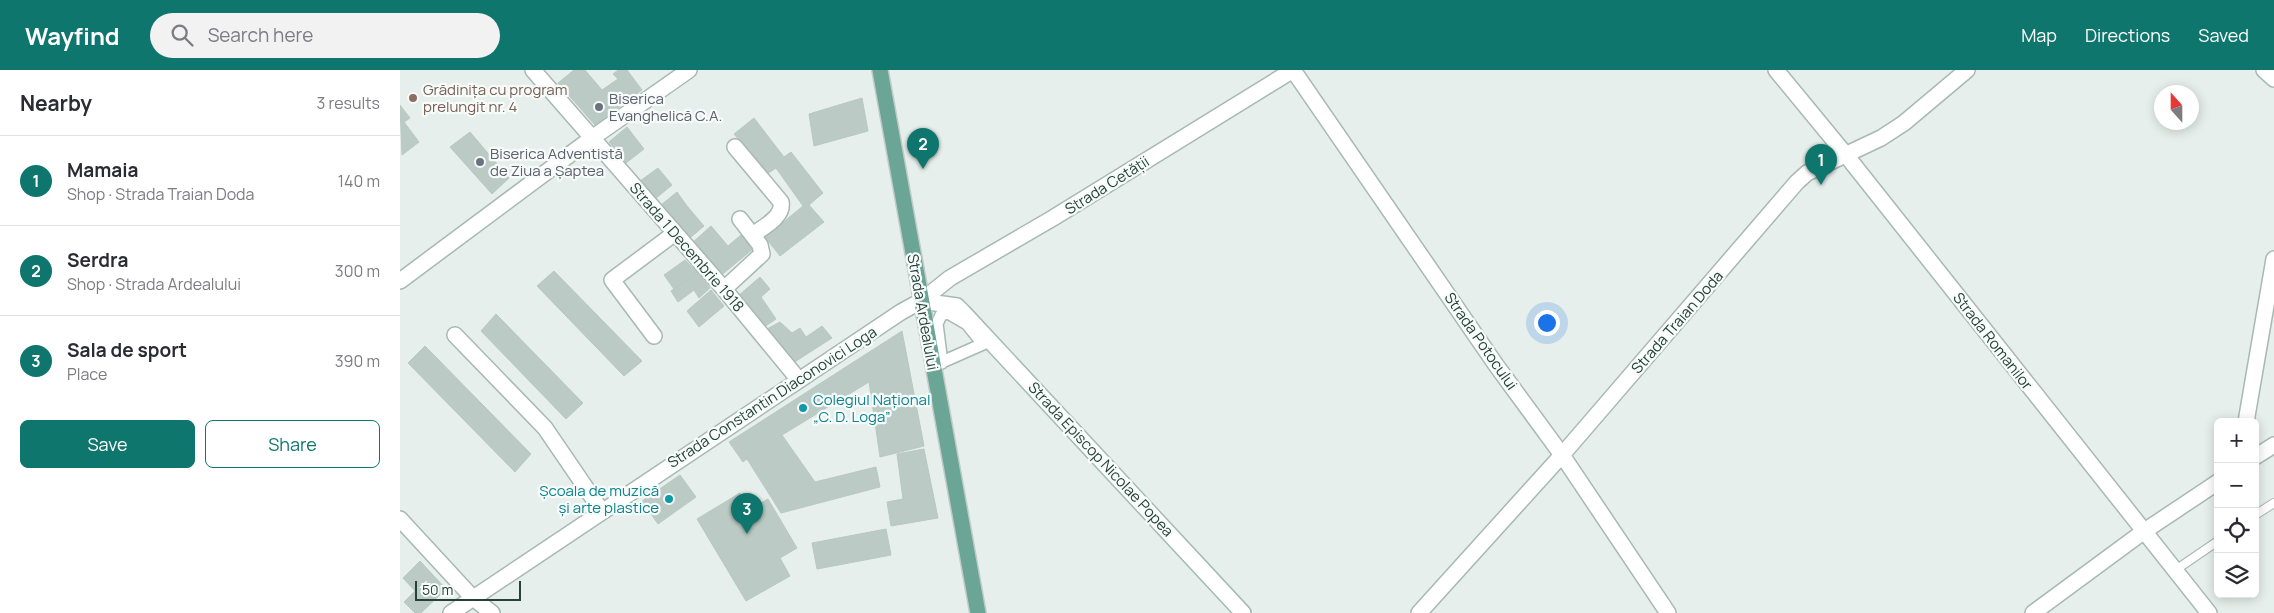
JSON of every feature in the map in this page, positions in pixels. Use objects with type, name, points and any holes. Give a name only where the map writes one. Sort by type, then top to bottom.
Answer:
[{"type":"main road","name":"Strada Ardealului","points":[[880,70],[921,301],[937,364],[978,613]]},
{"type":"street","name":"Strada 1 Decembrie 1918","points":[[533,70],[724,289],[799,380]]},
{"type":"street","points":[[400,281],[592,138],[689,70]]},
{"type":"street","name":"Strada Cetății","points":[[921,301],[950,278],[1053,218],[1293,70]]},
{"type":"street","name":"Strada Potocului","points":[[1293,70],[1496,365],[1562,455],[1668,613]]},
{"type":"street","name":"Strada Romanilor","points":[[1776,70],[1846,155],[2209,613]]},
{"type":"street","name":"Strada Traian Doda","points":[[1419,613],[1562,455],[1797,182],[1808,173],[1882,138],[1967,70]]},
{"type":"street","points":[[2264,70],[2274,79]]},
{"type":"street","points":[[735,147],[777,195],[782,206],[779,214],[753,236]]},
{"type":"street","points":[[724,289],[762,254],[762,249],[740,219]]},
{"type":"street","points":[[654,336],[612,280],[675,232]]},
{"type":"street","points":[[2247,418],[2274,259]]},
{"type":"street","name":"Strada Episcop Nicolae Popea","points":[[921,301],[957,306],[986,342],[1243,613]]},
{"type":"street","name":"Strada Constantin Diaconovici Loga","points":[[451,613],[601,510],[901,312],[921,301]]},
{"type":"street","points":[[948,313],[956,316],[986,342],[937,364],[937,324],[941,315],[948,313]]},
{"type":"street","points":[[455,335],[545,428],[601,510]]},
{"type":"street","points":[[2259,454],[2274,445]]},
{"type":"street","points":[[2033,613],[2143,532],[2214,485]]},
{"type":"street","points":[[400,518],[472,597],[492,613]]},
{"type":"lane","points":[[2259,512],[2274,502]]},
{"type":"lane","points":[[2174,571],[2214,544]]},
{"type":"building","name":"Biserica Evanghelică C.A.","points":[[574,70],[585,70],[602,90],[618,79],[613,74],[618,70],[627,70],[642,90],[595,125],[558,83]]},
{"type":"building","points":[[862,98],[868,131],[814,146],[809,114]]},
{"type":"building","points":[[400,105],[410,118],[404,122],[419,142],[402,155]]},
{"type":"building","points":[[754,118],[784,157],[791,152],[823,193],[809,205],[824,222],[780,256],[765,237],[803,206],[776,168],[767,174],[734,134]]},
{"type":"building","points":[[627,127],[644,149],[626,163],[609,142]]},
{"type":"building","name":"Biserica Adventistă de Ziua a Șaptea","points":[[470,132],[509,178],[492,194],[450,147]]},
{"type":"building","points":[[658,168],[672,185],[655,199],[640,181]]},
{"type":"building","points":[[677,192],[687,206],[672,218],[661,205]]},
{"type":"building","points":[[687,206],[704,226],[690,238],[672,218]]},
{"type":"building","points":[[711,226],[728,246],[741,235],[753,249],[719,277],[692,243]]},
{"type":"building","points":[[685,260],[697,272],[674,289],[664,275]]},
{"type":"building","points":[[554,271],[642,361],[624,376],[537,286]]},
{"type":"building","points":[[697,272],[710,288],[699,298],[694,290],[678,302],[671,291]]},
{"type":"building","points":[[760,277],[770,289],[761,297],[776,319],[764,327],[738,296]]},
{"type":"building","points":[[711,290],[724,306],[699,327],[687,311]]},
{"type":"building","points":[[496,314],[583,403],[566,419],[481,331]]},
{"type":"building","points":[[780,322],[792,333],[800,328],[806,337],[822,326],[832,338],[793,363],[765,330]]},
{"type":"building","name":"Colegiul Național „C. D. Loga”","points":[[902,331],[924,446],[880,457],[869,382],[782,435],[815,482],[876,467],[880,487],[781,513],[747,459],[743,462],[729,442]]},
{"type":"building","points":[[425,346],[531,454],[515,472],[408,363]]},
{"type":"building","points":[[924,449],[938,518],[891,526],[887,502],[903,499],[897,454]]},
{"type":"building","name":"Școala de muzică și arte plastice","points":[[680,475],[696,497],[658,524],[642,501]]},
{"type":"building","points":[[740,493],[750,509],[768,499],[797,548],[780,558],[790,576],[746,601],[697,519]]},
{"type":"building","points":[[886,529],[891,555],[817,569],[812,543]]},
{"type":"building","points":[[420,561],[446,589],[421,613],[415,613],[404,602],[415,591],[403,578]]},
{"type":"place","name":"Grădinița cu program prelungit nr. 4","points":[[413,98]]},
{"type":"place","name":"Biserica Evanghelică C.A.","points":[[599,107]]},
{"type":"place","name":"Biserica Adventistă de Ziua a Șaptea","points":[[480,162]]},
{"type":"place","name":"Serdra","points":[[923,169]]},
{"type":"place","name":"Mamaia","points":[[1821,185]]},
{"type":"place","name":"Colegiul Național „C. D. Loga”","points":[[803,408]]},
{"type":"place","name":"Școala de muzică și arte plastice","points":[[669,499]]},
{"type":"place","name":"Sala de sport","points":[[747,534]]}]
